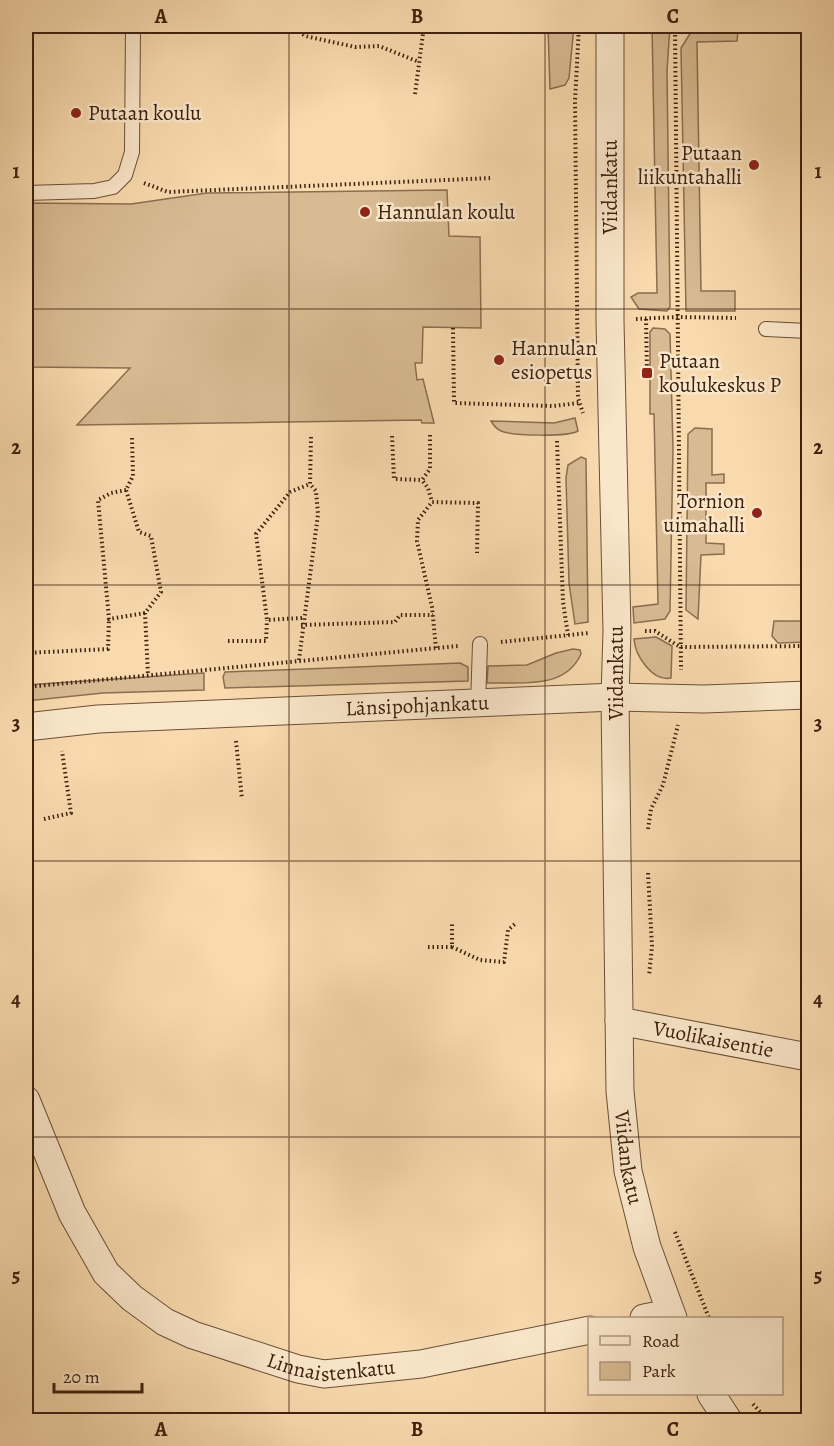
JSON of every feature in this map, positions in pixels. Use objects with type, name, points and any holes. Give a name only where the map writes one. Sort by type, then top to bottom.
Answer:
[{"type":"street","name":"Viidankatu","points":[[610,26],[610,321],[617,631],[615,697],[620,1091],[628,1171],[646,1247],[671,1316]]},
{"type":"street","name":"Länsipohjankatu","points":[[26,727],[98,719],[478,705],[615,697],[683,698],[808,694]]},
{"type":"street","name":"Vuolikaisentie","points":[[619,1021],[808,1057]]},
{"type":"street","name":"Linnaistenkatu","points":[[26,1100],[72,1213],[106,1273],[140,1304],[165,1322],[194,1335],[298,1369],[324,1374],[421,1364],[588,1329]]},
{"type":"street","points":[[712,1395],[728,1420]]},
{"type":"lane","points":[[26,193],[113,187],[125,175],[132,152],[133,26]]},
{"type":"lane","points":[[766,329],[808,331]]},
{"type":"lane","points":[[478,705],[480,644]]},
{"type":"path","points":[[292,26],[305,36],[355,47],[379,46],[418,62]]},
{"type":"path","points":[[415,94],[424,26]]},
{"type":"path","points":[[647,836],[651,809],[666,774],[683,698],[680,647],[676,317],[675,26]]},
{"type":"path","points":[[125,175],[168,192],[492,178]]},
{"type":"path","points":[[610,321],[676,317],[736,318]]},
{"type":"path","points":[[646,319],[647,373]]},
{"type":"path","points":[[453,327],[454,403],[553,406],[579,403]]},
{"type":"path","points":[[422,480],[430,469],[430,435]]},
{"type":"path","points":[[299,660],[301,624],[318,514],[316,491],[310,484],[311,436]]},
{"type":"path","points":[[392,436],[394,479],[422,480]]},
{"type":"path","points":[[132,438],[134,476],[126,490],[139,532],[151,536],[161,592],[145,613],[148,675]]},
{"type":"path","points":[[557,441],[563,602],[568,635]]},
{"type":"path","points":[[422,480],[428,488],[432,502]]},
{"type":"path","points":[[228,641],[266,641],[267,620],[256,534],[290,492],[310,484]]},
{"type":"path","points":[[26,653],[108,649],[109,618],[98,500],[111,493],[126,490]]},
{"type":"path","points":[[432,502],[478,503],[477,553]]},
{"type":"path","points":[[432,502],[418,520],[417,541],[433,615],[436,648]]},
{"type":"path","points":[[109,618],[145,613]]},
{"type":"path","points":[[301,624],[395,622],[400,615],[433,615]]},
{"type":"path","points":[[267,620],[302,618]]},
{"type":"path","points":[[26,687],[617,631],[656,631],[680,647],[808,646]]},
{"type":"path","points":[[237,714],[236,740],[242,799]]},
{"type":"path","points":[[44,819],[70,813],[58,723]]},
{"type":"path","points":[[648,868],[652,946],[649,980]]},
{"type":"path","points":[[452,922],[452,946]]},
{"type":"path","points":[[428,947],[452,946],[480,960],[504,962],[508,930],[516,923]]},
{"type":"path","points":[[671,1221],[709,1317]]},
{"type":"path","points":[[752,1403],[767,1420]]},
{"type":"green space","points":[[548,26],[574,26],[569,78],[565,85],[550,89]]},
{"type":"green space","points":[[652,26],[670,26],[667,71],[670,307],[667,311],[639,309],[631,297],[638,293],[657,293]]},
{"type":"green space","points":[[738,30],[737,41],[697,42],[701,291],[735,291],[735,311],[686,311],[681,48],[691,32]]},
{"type":"green space","points":[[447,190],[449,236],[480,237],[481,328],[423,327],[422,363],[415,363],[417,380],[423,379],[434,423],[422,423],[421,420],[77,425],[130,368],[26,367],[26,203],[131,204],[207,193]]},
{"type":"green space","points":[[653,328],[665,329],[670,334],[673,448],[670,611],[665,619],[634,623],[633,607],[658,604],[654,414],[650,414],[650,332]]},
{"type":"green space","points":[[575,418],[578,431],[552,435],[507,433],[494,426],[491,421],[554,423]]},
{"type":"green space","points":[[695,428],[712,429],[712,475],[724,474],[724,483],[706,483],[706,543],[724,544],[724,554],[701,555],[698,619],[686,610],[688,434]]},
{"type":"green space","points":[[581,457],[586,459],[588,622],[575,624],[569,583],[566,478],[568,465]]},
{"type":"green space","points":[[774,621],[808,621],[808,642],[778,643],[772,636]]},
{"type":"green space","points":[[656,637],[672,646],[671,678],[657,676],[651,672],[641,659],[635,645],[634,639]]},
{"type":"green space","points":[[573,649],[580,650],[581,654],[574,666],[553,679],[527,683],[487,683],[488,666],[527,665],[556,653]]},
{"type":"green space","points":[[460,663],[468,667],[468,681],[225,688],[223,677],[225,672]]},
{"type":"green space","points":[[204,673],[204,690],[103,693],[26,701],[26,685]]},
{"type":"place","name":"Putaan koulu","points":[[76,113]]},
{"type":"place","name":"Putaan liikuntahalli","points":[[754,165]]},
{"type":"place","name":"Hannulan koulu","points":[[365,212]]},
{"type":"place","name":"Hannulan esiopetus","points":[[499,360]]},
{"type":"place","name":"Putaan koulukeskus P","points":[[647,373]]},
{"type":"place","name":"Tornion uimahalli","points":[[757,513]]}]
